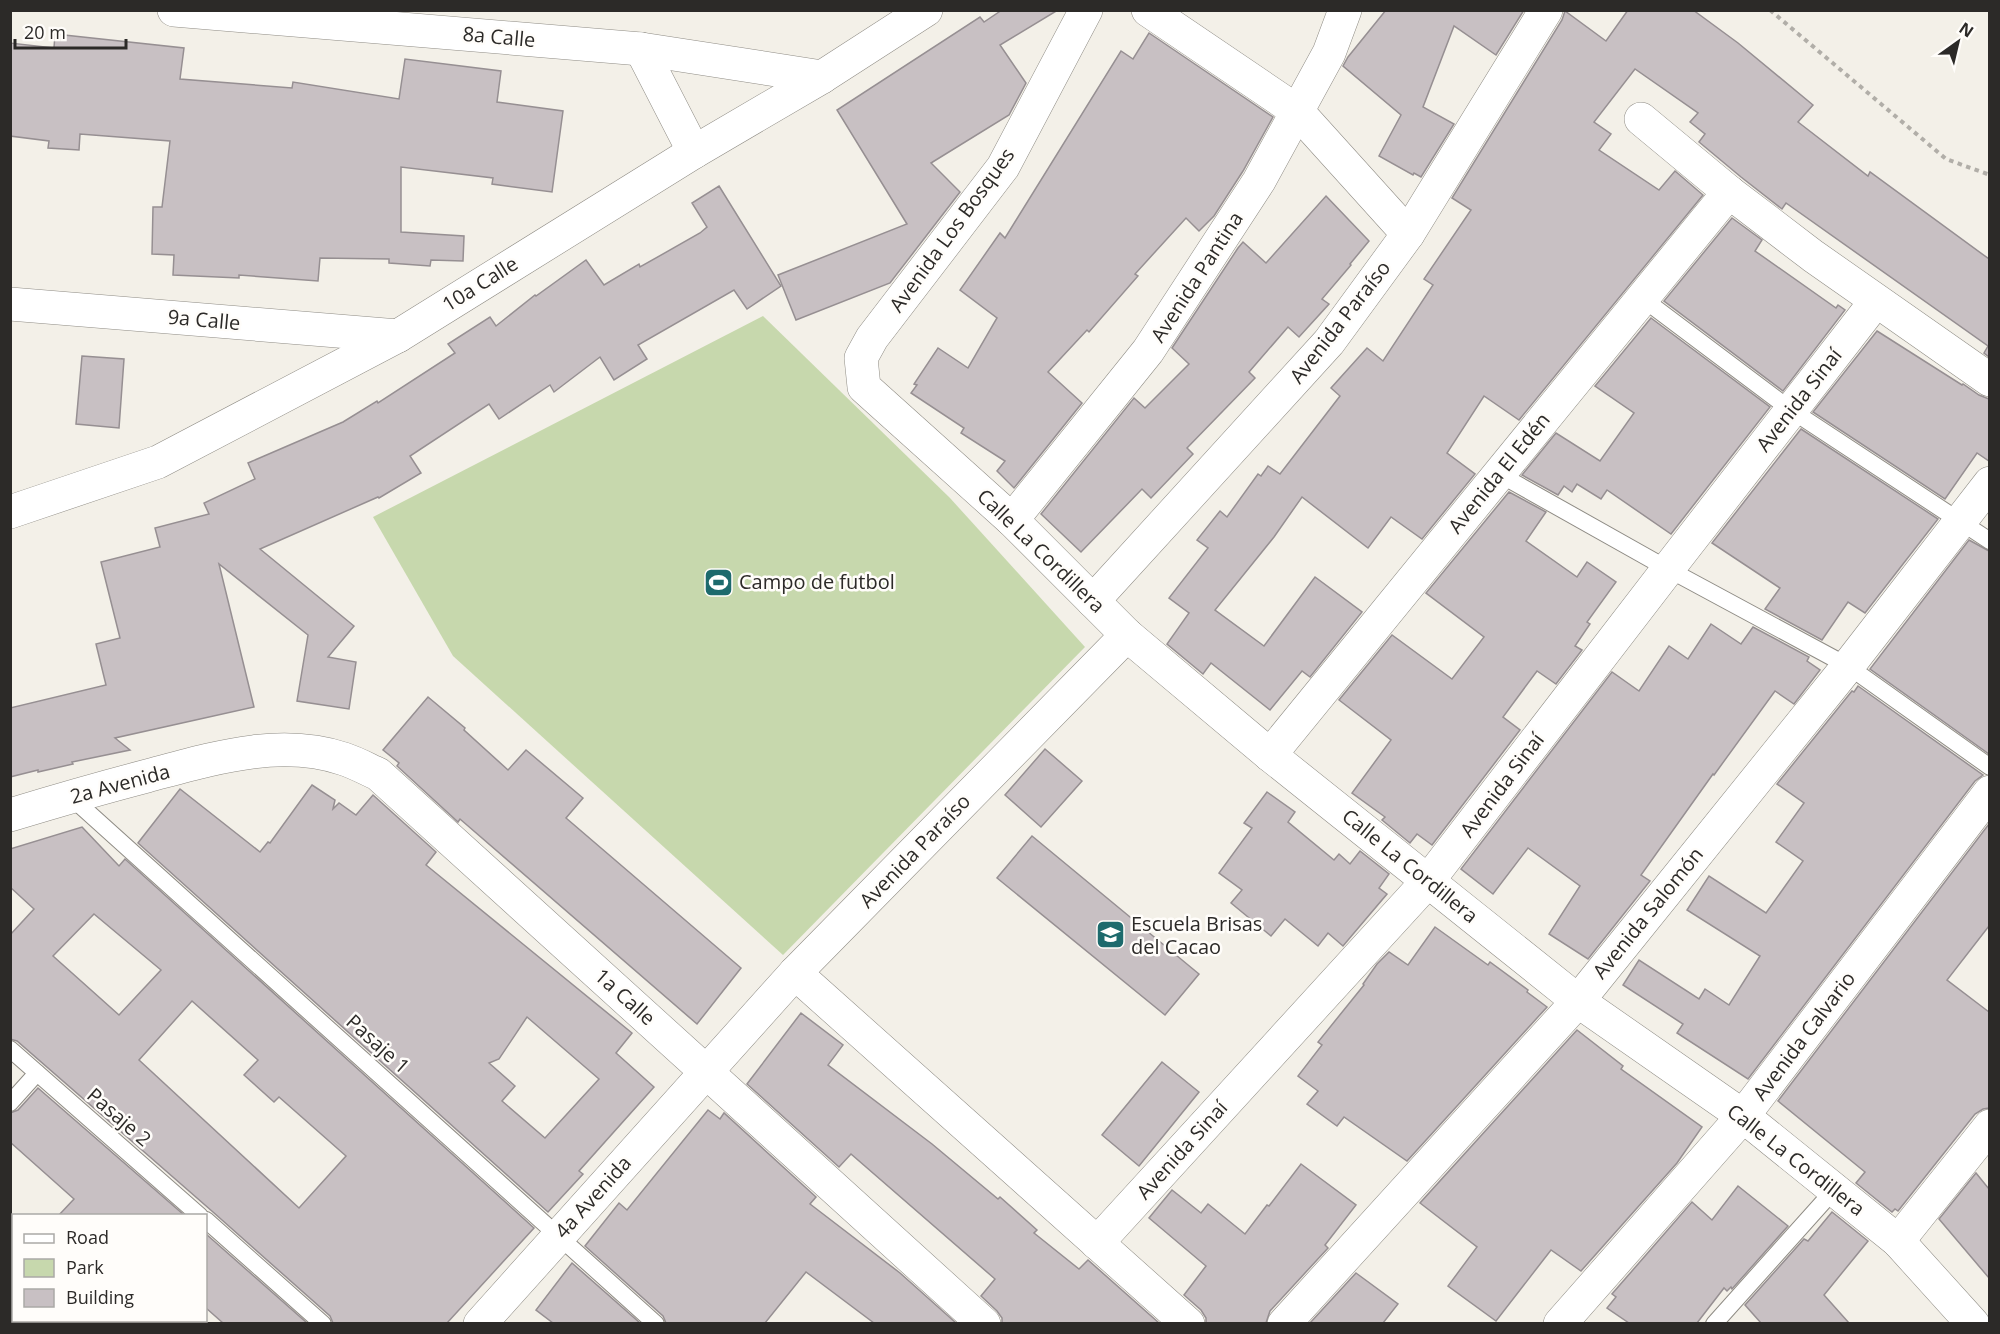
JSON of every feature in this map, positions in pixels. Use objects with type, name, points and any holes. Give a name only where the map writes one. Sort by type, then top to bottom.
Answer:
[{"type":"street","name":"8a Calle","points":[[174,10],[641,49],[822,77]]},
{"type":"street","name":"10a Calle","points":[[10,512],[158,462],[398,336],[694,152],[822,77],[926,10]]},
{"type":"street","name":"Avenida Los Bosques","points":[[864,387],[861,358],[872,338],[1003,167],[1086,10]]},
{"type":"street","points":[[1148,10],[1297,111],[1408,234]]},
{"type":"street","name":"Avenida Pantina","points":[[1012,520],[1148,351],[1259,182],[1329,53],[1345,10]]},
{"type":"street","name":"Avenida Paraíso","points":[[1093,601],[1329,342],[1408,234],[1546,10]]},
{"type":"street","points":[[641,49],[694,152]]},
{"type":"street","points":[[1641,119],[1729,192],[1876,301],[1989,380]]},
{"type":"street","name":"Avenida El Edén","points":[[1270,755],[1729,192]]},
{"type":"street","name":"Avenida Sinaí","points":[[1098,1243],[1428,881],[1876,301]]},
{"type":"street","name":"9a Calle","points":[[10,304],[398,336]]},
{"type":"street","name":"Calle La Cordillera","points":[[864,387],[1012,520],[1127,635],[1270,755],[1578,1001],[1743,1116],[1898,1241],[1973,1323]]},
{"type":"street","name":"Avenida Salomón","points":[[1284,1323],[1578,1001],[1848,666],[1989,483]]},
{"type":"street","name":"Avenida Paraíso","points":[[707,1072],[795,973],[1127,635]]},
{"type":"street","name":"1a Calle","points":[[229,754],[265,750],[309,752],[344,759],[378,774],[984,1323]]},
{"type":"street","name":"2a Avenida","points":[[10,815],[71,796],[229,754]]},
{"type":"street","name":"Avenida Calvario","points":[[1560,1323],[1743,1116],[1989,792]]},
{"type":"street","points":[[795,973],[1188,1323]]},
{"type":"street","name":"4a Avenida","points":[[480,1323],[707,1072]]},
{"type":"street","points":[[1898,1241],[1989,1126]]},
{"type":"lane","points":[[1642,298],[1791,410],[1989,541]]},
{"type":"lane","points":[[1499,474],[1848,666],[1989,767]]},
{"type":"lane","name":"Pasaje 1","points":[[71,796],[656,1323]]},
{"type":"lane","name":"Pasaje 2","points":[[10,1049],[199,1214]]},
{"type":"lane","points":[[10,1103],[37,1073]]},
{"type":"lane","points":[[1714,1323],[1834,1190]]},
{"type":"lane","points":[[207,1221],[323,1323]]},
{"type":"path","points":[[1770,10],[1946,159],[1989,175]]},
{"type":"green space","name":"Campo de futbol","points":[[763,316],[950,498],[1085,647],[783,955],[453,656],[373,517]]},
{"type":"building","points":[[1002,10],[1058,10],[1000,45],[1026,83],[1009,115],[931,163],[960,192],[890,283],[796,320],[778,275],[907,224],[837,110],[980,17],[984,22]]},
{"type":"building","points":[[1386,10],[1524,10],[1496,55],[1454,26],[1423,107],[1454,124],[1421,177],[1379,156],[1401,115],[1343,66]]},
{"type":"building","points":[[1628,10],[1693,10],[1738,43],[1813,105],[1798,122],[1868,176],[1870,172],[1989,259],[1989,357],[1984,353],[1988,346],[1786,203],[1782,209],[1741,177],[1699,142],[1705,134],[1690,122],[1698,113],[1635,69],[1594,122],[1611,134],[1599,150],[1659,190],[1675,171],[1703,195],[1519,420],[1484,396],[1447,453],[1475,474],[1422,539],[1391,517],[1368,548],[1302,497],[1274,537],[1215,610],[1264,646],[1315,577],[1362,612],[1310,677],[1302,671],[1270,710],[1211,663],[1203,674],[1167,644],[1189,613],[1169,598],[1208,548],[1197,540],[1220,511],[1227,517],[1258,474],[1261,476],[1268,466],[1280,474],[1340,396],[1331,388],[1367,348],[1383,361],[1433,285],[1424,279],[1471,210],[1452,198],[1562,20],[1565,11],[1606,41]]},
{"type":"building","points":[[1149,33],[1273,117],[1243,171],[1214,216],[1199,231],[1186,218],[1135,274],[1138,276],[1089,332],[1087,330],[1048,372],[1082,403],[1014,488],[997,471],[1005,461],[961,433],[964,428],[911,393],[917,385],[914,384],[938,348],[968,368],[997,318],[960,290],[1000,233],[1005,238],[1121,51],[1133,59]]},
{"type":"building","points":[[55,34],[184,48],[180,79],[292,88],[293,82],[399,99],[405,59],[501,71],[497,102],[563,111],[552,192],[492,184],[493,178],[401,167],[401,232],[464,236],[463,261],[431,260],[430,266],[389,263],[389,259],[320,258],[318,281],[239,275],[239,278],[173,275],[174,255],[152,254],[153,207],[162,207],[170,141],[80,134],[79,150],[48,148],[49,141],[10,136],[10,43],[54,48]]},
{"type":"building","points":[[719,186],[781,286],[747,309],[734,290],[638,345],[647,359],[614,380],[600,357],[554,392],[550,385],[499,419],[489,404],[410,456],[421,473],[379,498],[260,549],[354,626],[328,657],[356,662],[349,709],[297,701],[308,635],[219,564],[254,707],[115,738],[130,750],[10,777],[10,708],[106,685],[96,644],[120,638],[101,562],[160,547],[155,528],[209,514],[204,503],[255,479],[248,463],[343,422],[377,401],[378,403],[455,353],[448,344],[490,317],[496,326],[535,295],[586,260],[604,285],[700,233],[707,227],[692,203]]},
{"type":"building","points":[[1326,196],[1369,241],[1322,299],[1329,304],[1299,337],[1288,327],[1249,372],[1255,378],[1187,448],[1193,454],[1151,498],[1142,489],[1081,552],[1041,514],[1134,398],[1145,408],[1189,364],[1172,348],[1243,242],[1266,263]]},
{"type":"building","points":[[1732,218],[1762,240],[1755,251],[1836,308],[1838,305],[1845,310],[1783,391],[1664,301]]},
{"type":"building","points":[[1651,318],[1770,407],[1671,534],[1607,490],[1601,499],[1577,484],[1572,492],[1564,486],[1558,495],[1522,475],[1556,433],[1600,461],[1634,413],[1595,386]]},
{"type":"building","points":[[1877,331],[1962,385],[1989,399],[1989,461],[1977,453],[1945,499],[1813,412]]},
{"type":"building","points":[[82,356],[124,359],[119,428],[76,424]]},
{"type":"building","points":[[1801,429],[1938,519],[1865,613],[1848,602],[1822,640],[1765,609],[1780,588],[1712,543]]},
{"type":"building","points":[[1509,492],[1546,512],[1526,541],[1577,577],[1587,562],[1616,582],[1587,622],[1590,624],[1575,646],[1582,650],[1556,684],[1537,671],[1503,717],[1520,730],[1432,845],[1417,834],[1410,843],[1382,820],[1385,817],[1352,793],[1391,740],[1339,700],[1392,635],[1452,679],[1484,637],[1426,593]]},
{"type":"building","points":[[1969,540],[1989,551],[1989,754],[1870,669]]},
{"type":"building","points":[[1711,624],[1741,644],[1753,627],[1809,657],[1807,661],[1820,670],[1794,704],[1775,691],[1641,875],[1650,881],[1588,959],[1549,934],[1580,886],[1528,848],[1493,894],[1461,869],[1612,672],[1639,691],[1669,646],[1688,659]]},
{"type":"building","points":[[1858,686],[1983,775],[1975,781],[1748,1079],[1677,1033],[1683,1024],[1623,985],[1639,960],[1699,999],[1705,989],[1729,1005],[1760,956],[1687,910],[1709,876],[1766,913],[1803,861],[1776,842],[1804,803],[1777,784]]},
{"type":"building","points":[[428,697],[465,728],[464,730],[508,770],[526,750],[583,798],[566,818],[741,968],[697,1024],[460,819],[458,822],[397,766],[399,763],[383,750]]},
{"type":"building","points":[[1045,749],[1082,781],[1041,827],[1005,795]]},
{"type":"building","points":[[312,785],[335,800],[333,809],[339,803],[356,815],[373,795],[436,852],[426,865],[632,1033],[616,1053],[654,1087],[579,1171],[583,1174],[548,1212],[138,843],[180,789],[260,852],[268,842],[270,843]],"holes":[[[527,1017],[599,1079],[545,1138],[502,1101],[515,1086],[489,1063],[499,1059]]]},
{"type":"building","points":[[1267,792],[1295,812],[1288,822],[1334,860],[1339,854],[1350,864],[1360,851],[1389,874],[1379,888],[1387,894],[1343,946],[1328,933],[1318,946],[1285,919],[1271,936],[1231,903],[1242,890],[1219,873],[1252,828],[1244,823]]},
{"type":"building","points":[[1989,824],[1989,926],[1947,980],[1989,1012],[1989,1108],[1975,1114],[1898,1211],[1895,1209],[1892,1212],[1856,1183],[1865,1172],[1778,1101]]},
{"type":"building","points":[[82,827],[119,866],[125,859],[534,1228],[447,1323],[333,1323],[330,1316],[213,1212],[17,1041],[10,1039],[10,935],[34,909],[10,887],[10,849]],"holes":[[[94,914],[161,970],[119,1015],[53,956]],[[192,1001],[258,1060],[244,1075],[274,1102],[279,1097],[346,1156],[299,1208],[139,1060]]]},
{"type":"building","points":[[1032,836],[1199,974],[1165,1015],[997,878]]},
{"type":"building","points":[[1435,927],[1488,965],[1490,962],[1547,1007],[1407,1161],[1344,1117],[1337,1126],[1307,1104],[1318,1091],[1298,1076],[1322,1045],[1318,1042],[1364,985],[1377,964],[1389,952],[1408,965]]},
{"type":"building","points":[[801,1013],[843,1045],[828,1065],[932,1144],[998,1199],[1000,1197],[1037,1230],[1034,1233],[1079,1269],[1088,1260],[1159,1323],[1002,1323],[1002,1318],[997,1311],[981,1296],[995,1279],[851,1154],[839,1167],[747,1084]]},
{"type":"building","points":[[1577,1030],[1623,1066],[1621,1069],[1702,1127],[1677,1163],[1581,1271],[1551,1250],[1496,1321],[1448,1286],[1477,1247],[1420,1203]]},
{"type":"building","points":[[1162,1062],[1199,1092],[1139,1166],[1102,1135]]},
{"type":"building","points":[[38,1088],[183,1214],[60,1214],[74,1199],[10,1142],[10,1113],[18,1110]]},
{"type":"building","points":[[708,1110],[720,1119],[724,1113],[816,1197],[810,1204],[900,1273],[956,1323],[874,1323],[806,1272],[765,1323],[666,1323],[663,1316],[585,1246],[619,1203],[627,1210]]},
{"type":"building","points":[[1301,1164],[1356,1205],[1325,1245],[1328,1248],[1270,1311],[1266,1323],[1206,1323],[1201,1310],[1184,1295],[1206,1266],[1149,1218],[1172,1190],[1201,1213],[1208,1204],[1245,1234]]},
{"type":"building","points":[[1976,1173],[1989,1189],[1989,1278],[1939,1219]]},
{"type":"building","points":[[1738,1186],[1788,1226],[1732,1289],[1731,1287],[1727,1291],[1724,1288],[1697,1323],[1629,1323],[1607,1308],[1616,1297],[1612,1294],[1692,1202],[1712,1220]]},
{"type":"building","points":[[1832,1212],[1868,1241],[1824,1295],[1849,1323],[1761,1323],[1745,1305],[1804,1239],[1808,1241]]},
{"type":"building","points":[[207,1235],[307,1323],[223,1323],[207,1309]]},
{"type":"building","points":[[572,1263],[640,1323],[553,1323],[536,1310]]},
{"type":"building","points":[[1356,1273],[1398,1304],[1383,1323],[1310,1323]]},
{"type":"place","name":"Campo de futbol","points":[[718,582]]},
{"type":"place","name":"Escuela Brisas del Cacao","points":[[1110,935]]}]
